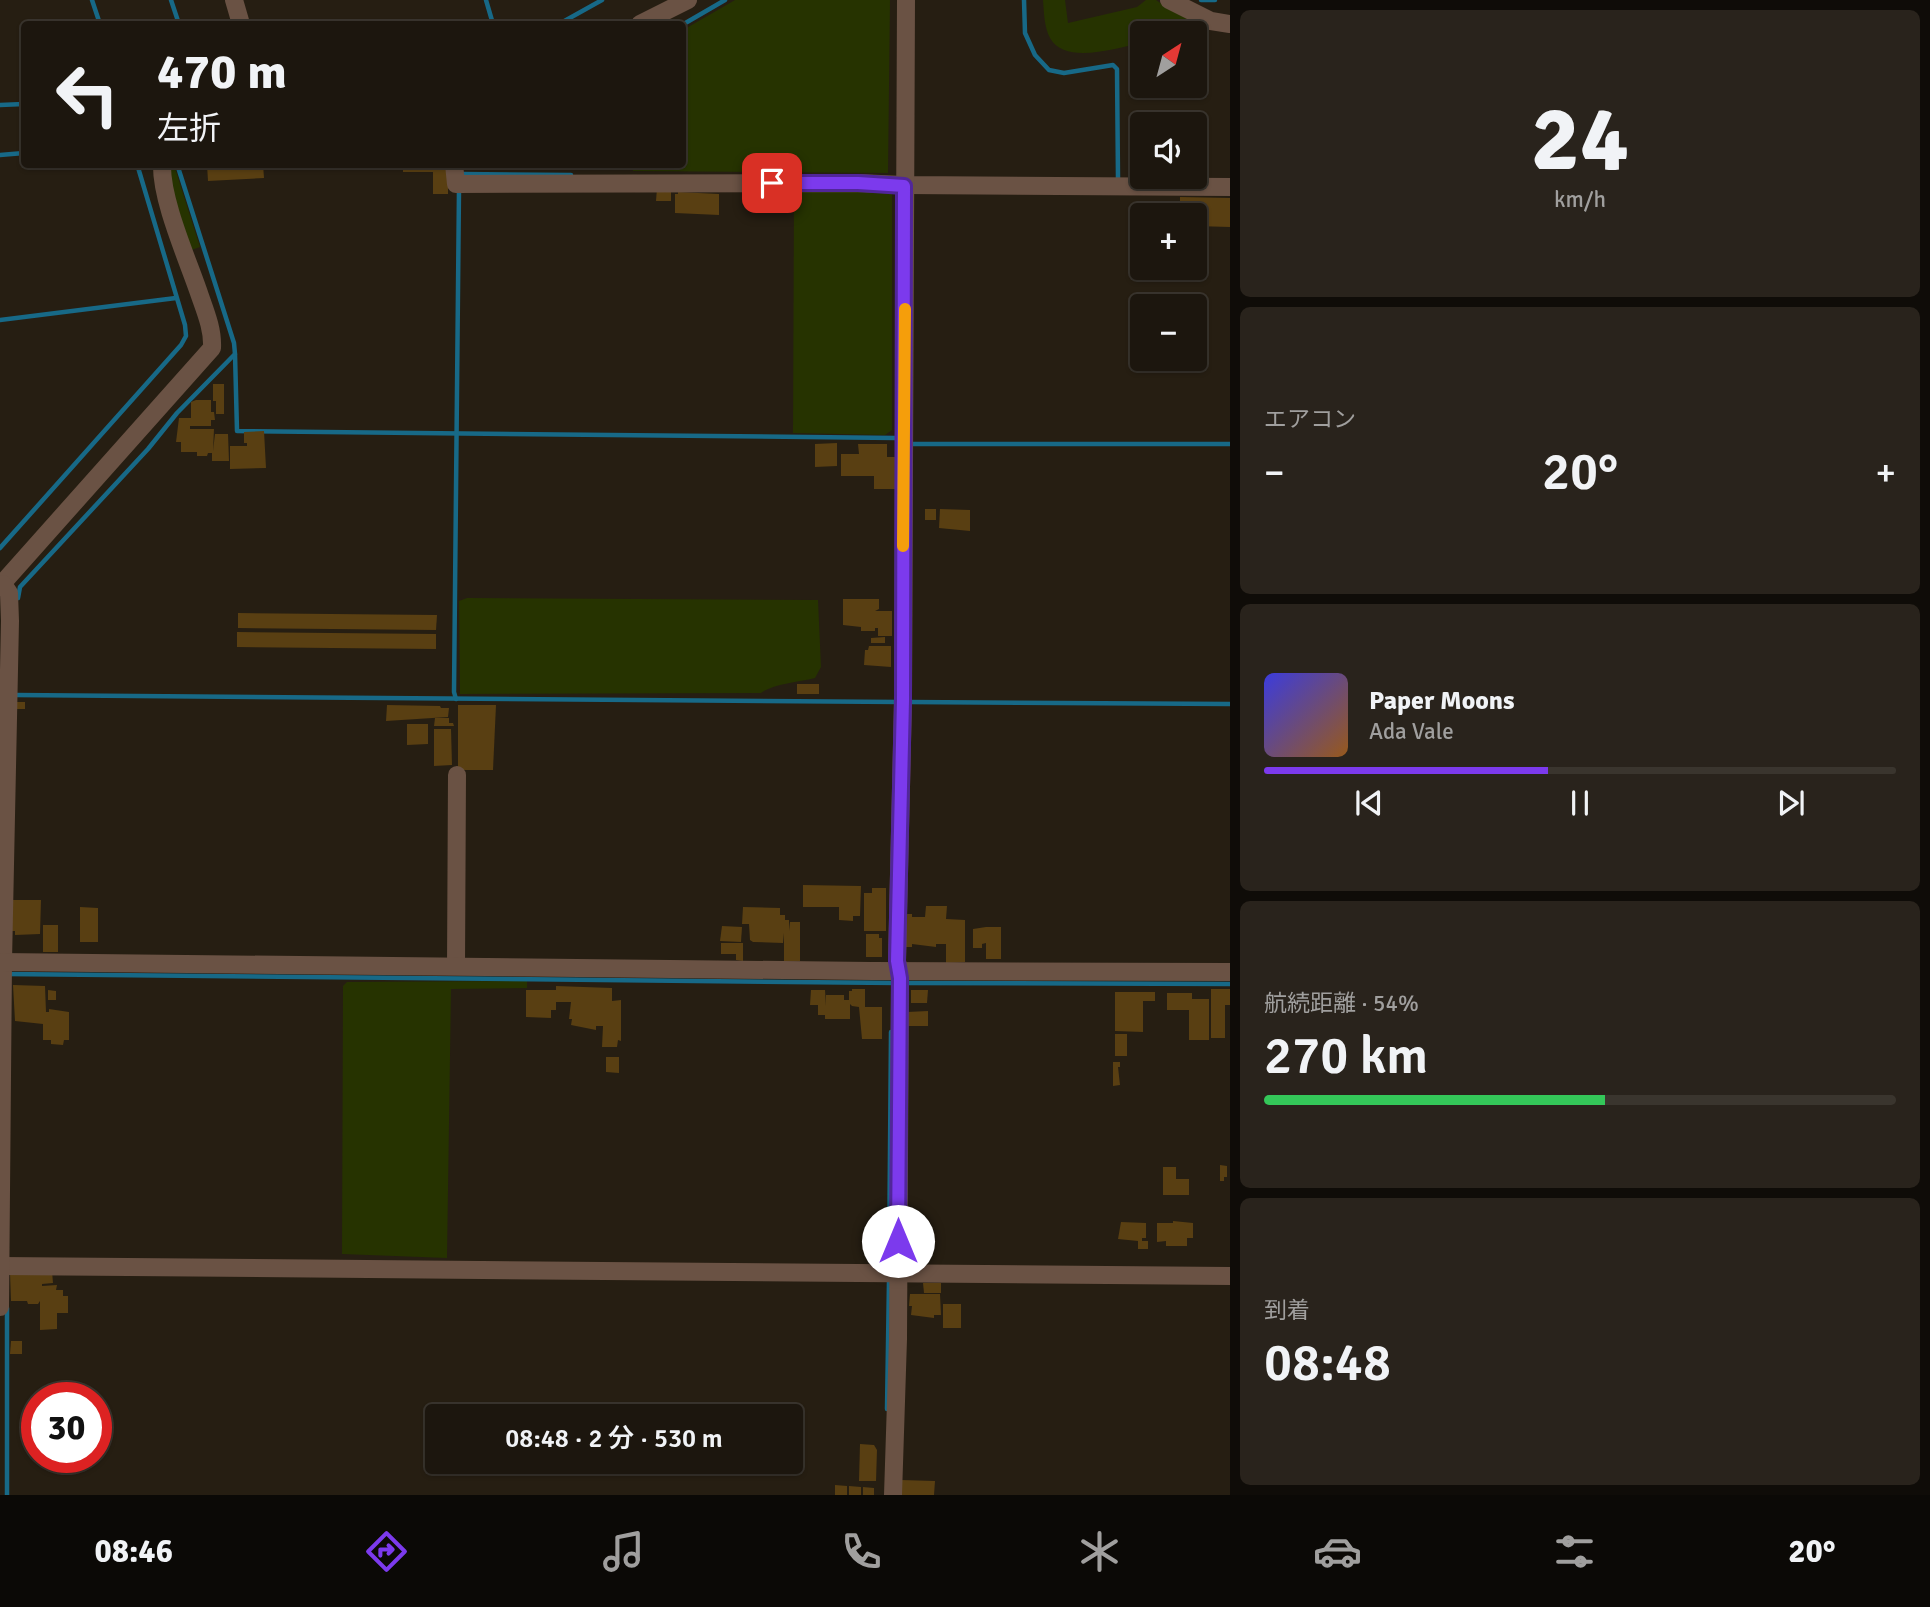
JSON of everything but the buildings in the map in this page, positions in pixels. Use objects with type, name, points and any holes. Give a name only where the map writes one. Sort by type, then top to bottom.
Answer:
[{"type":"street","points":[[234,0],[240,21]]},
{"type":"street","points":[[646,21],[688,0]]},
{"type":"street","points":[[893,1495],[898,1339],[904,443],[901,182],[906,0]]},
{"type":"street","points":[[1169,0],[1211,21],[1230,24]]},
{"type":"street","points":[[0,1307],[2,968],[10,621],[9,593],[1,585],[212,348],[210,325],[172,213],[162,168]]},
{"type":"street","points":[[454,168],[456,184],[901,182],[1230,187]]},
{"type":"street","points":[[456,966],[457,775]]},
{"type":"street","points":[[2,968],[456,966],[899,979],[1230,972]]},
{"type":"street","points":[[0,1265],[898,1268],[1230,1276]]},
{"type":"green space","points":[[735,0],[890,0],[888,173],[633,171],[633,168],[686,168],[686,28]]},
{"type":"green space","points":[[1043,0],[1065,0],[1068,23],[1137,7],[1146,0],[1156,0],[1192,21],[1130,21],[1130,46],[1080,53],[1058,46],[1050,38],[1045,24]]},
{"type":"green space","points":[[168,168],[175,168],[200,247],[191,250],[170,184]]},
{"type":"green space","points":[[794,189],[892,189],[892,430],[885,435],[793,433]]},
{"type":"green space","points":[[467,598],[818,600],[821,667],[815,678],[779,685],[761,693],[460,694],[459,601]]},
{"type":"green space","points":[[527,981],[527,988],[451,989],[447,1258],[342,1254],[343,986],[347,982]]},
{"type":"waterway","points":[[92,0],[99,21]]},
{"type":"waterway","points":[[171,0],[178,21]]},
{"type":"waterway","points":[[486,0],[492,21]]},
{"type":"waterway","points":[[564,21],[602,0]]},
{"type":"waterway","points":[[686,23],[725,0]]},
{"type":"waterway","points":[[1024,0],[1025,33],[1035,55],[1049,70],[1064,73],[1113,65],[1117,69],[1118,179]]},
{"type":"waterway","points":[[1201,0],[1215,0]]},
{"type":"waterway","points":[[0,105],[21,104]]},
{"type":"waterway","points":[[0,155],[21,153]]},
{"type":"waterway","points":[[0,548],[181,345],[186,336],[138,168]]},
{"type":"waterway","points":[[18,598],[20,587],[148,449],[177,413],[235,354],[234,343],[178,168]]},
{"type":"waterway","points":[[461,174],[571,175]]},
{"type":"waterway","points":[[456,699],[459,189]]},
{"type":"waterway","points":[[0,320],[176,298]]},
{"type":"waterway","points":[[235,354],[237,431],[896,438]]},
{"type":"waterway","points":[[909,444],[1230,444]]},
{"type":"waterway","points":[[15,695],[900,702]]},
{"type":"waterway","points":[[909,702],[1230,704]]},
{"type":"waterway","points":[[6,974],[897,983]]},
{"type":"waterway","points":[[905,983],[1230,984]]},
{"type":"waterway","points":[[889,1268],[891,1032]]},
{"type":"waterway","points":[[887,1409],[889,1280]]},
{"type":"waterway","points":[[7,1308],[7,1495]]},
{"type":"slow traffic","points":[[903,546],[905,309]]},
{"type":"route","points":[[772,183],[904,186],[903,700],[897,961],[900,978],[898,1241]]}]
